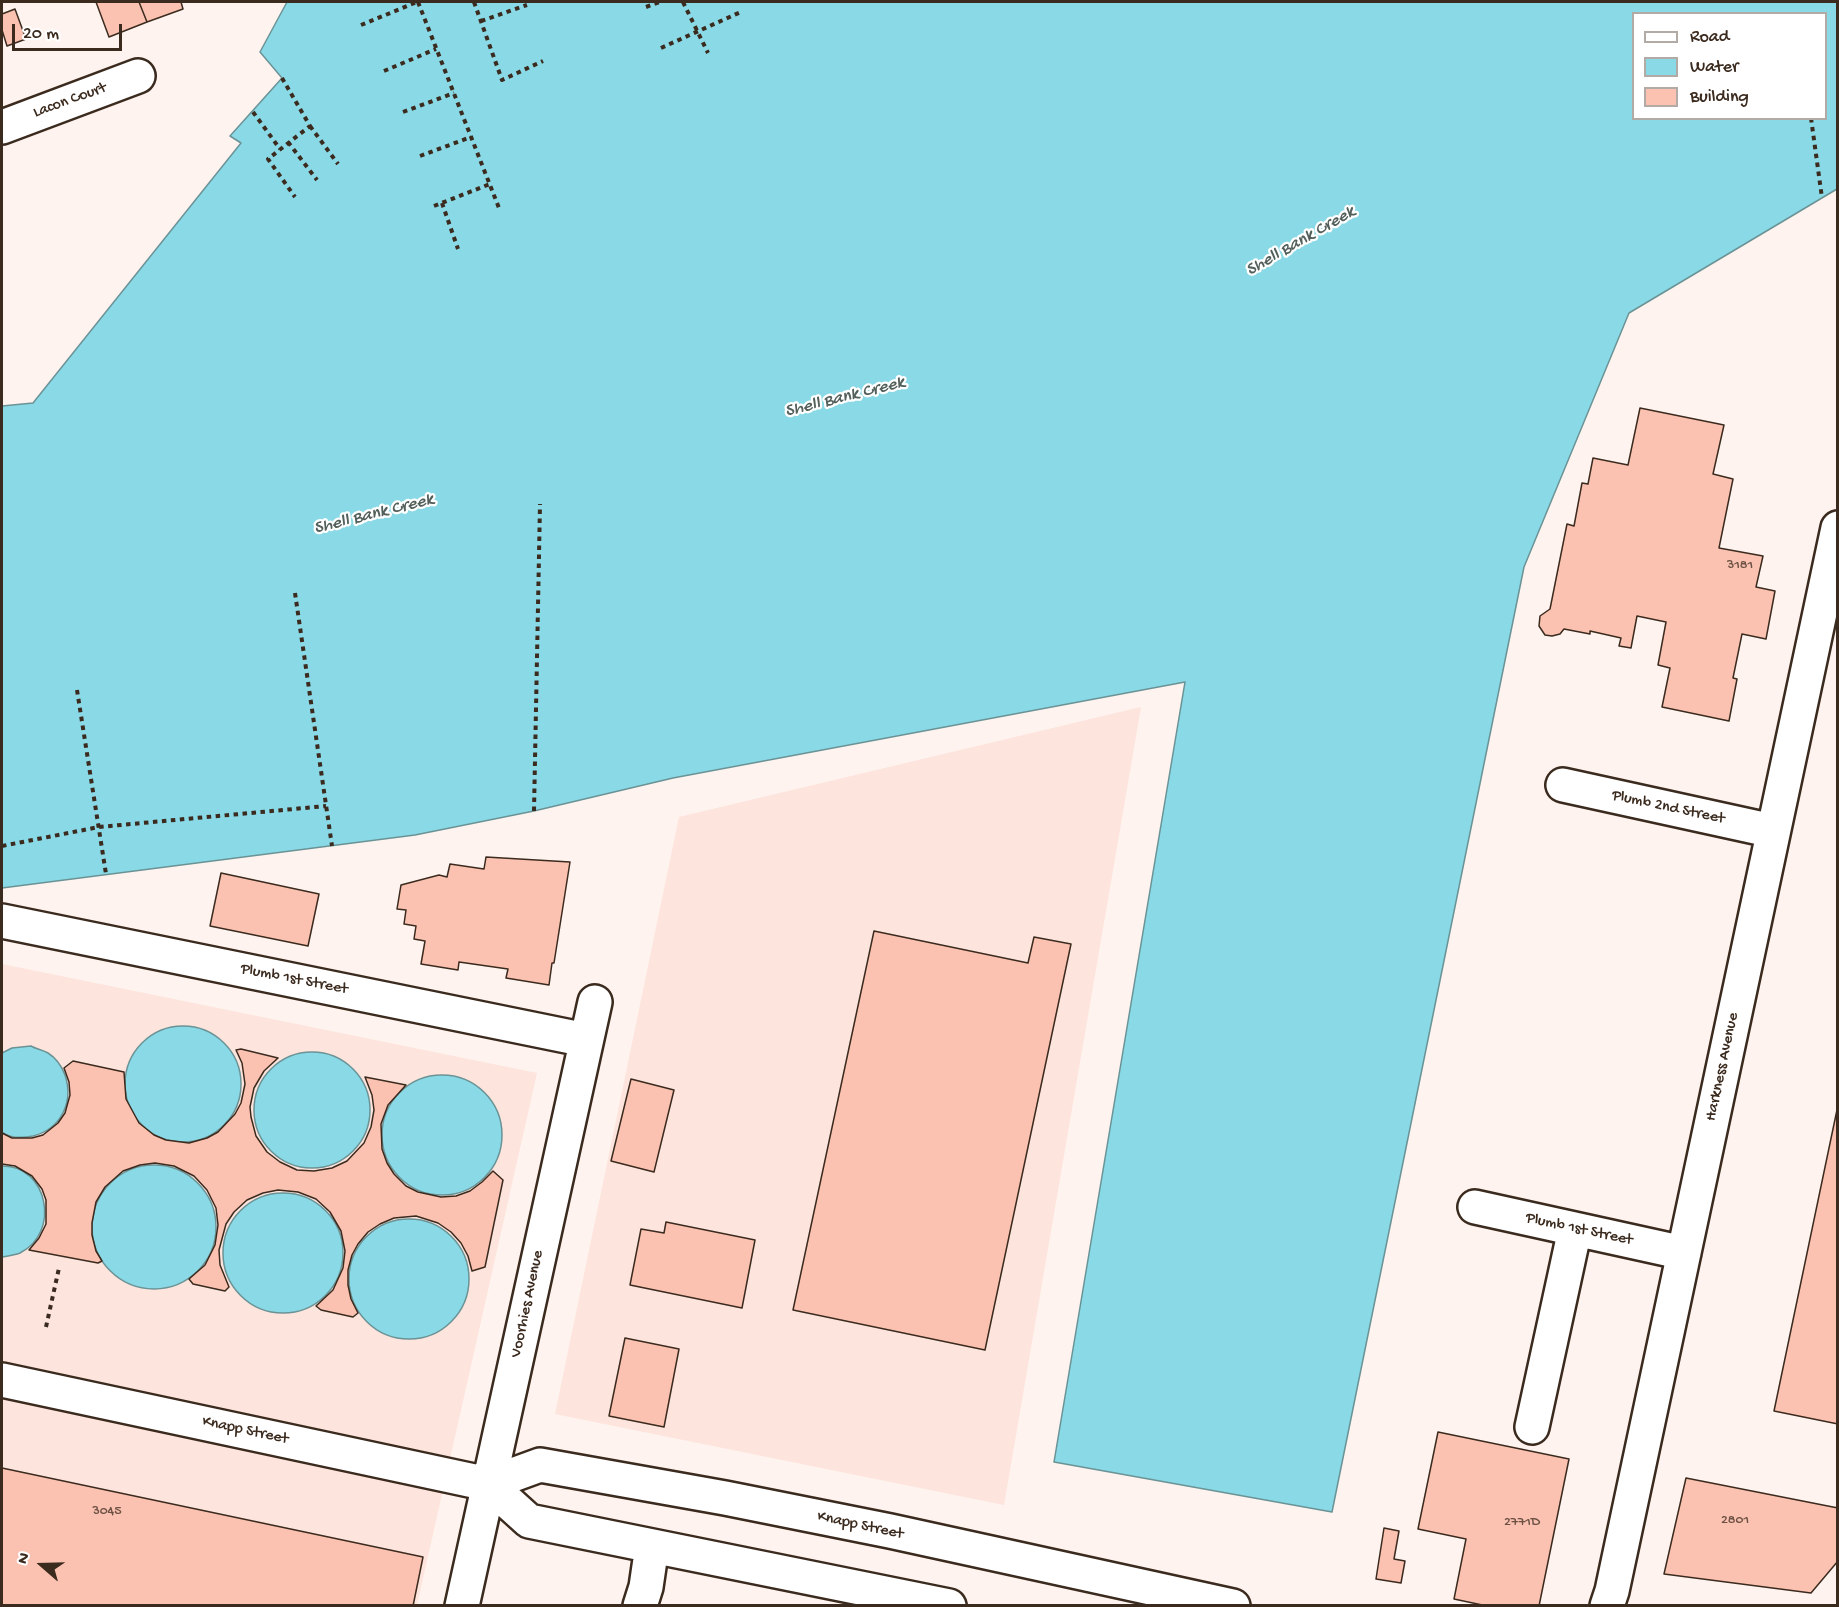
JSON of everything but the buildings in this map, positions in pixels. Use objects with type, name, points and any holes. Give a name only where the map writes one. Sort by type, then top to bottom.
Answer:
[{"type":"street","name":"Lacon Court","points":[[2,127],[138,76]]},
{"type":"street","name":"Harkness Avenue","points":[[1607,1605],[1838,528]]},
{"type":"street","name":"Plumb 2nd Street","points":[[1563,785],[1773,831]]},
{"type":"street","name":"Plumb 1st Street","points":[[2,921],[586,1040]]},
{"type":"street","name":"Voorhies Avenue","points":[[467,1604],[488,1484],[594,1002]]},
{"type":"street","name":"Plumb 1st Street","points":[[1474,1207],[1684,1253]]},
{"type":"street","points":[[1532,1427],[1575,1229]]},
{"type":"street","name":"Knapp Street","points":[[2,1380],[488,1484],[529,1521],[652,1546],[877,1598],[949,1605]]},
{"type":"street","name":"Knapp Street","points":[[488,1484],[540,1465],[725,1498],[890,1531],[1233,1605]]},
{"type":"street","points":[[640,1605],[646,1587],[652,1546]]},
{"type":"path","points":[[362,26],[417,2],[499,208]]},
{"type":"path","points":[[474,2],[502,80],[543,61]]},
{"type":"path","points":[[646,8],[660,2]]},
{"type":"path","points":[[683,2],[708,53]]},
{"type":"path","points":[[481,21],[527,5]]},
{"type":"path","points":[[661,48],[742,11]]},
{"type":"path","points":[[384,71],[436,49]]},
{"type":"path","points":[[282,78],[310,126],[338,164]]},
{"type":"path","points":[[403,112],[454,93]]},
{"type":"path","points":[[253,112],[280,148]]},
{"type":"path","points":[[1810,120],[1822,198]]},
{"type":"path","points":[[295,197],[268,159],[310,126]]},
{"type":"path","points":[[420,156],[471,136]]},
{"type":"path","points":[[288,142],[317,180]]},
{"type":"path","points":[[434,206],[490,184]]},
{"type":"path","points":[[442,203],[458,249]]},
{"type":"path","points":[[534,811],[540,504]]},
{"type":"path","points":[[295,593],[332,846]]},
{"type":"path","points":[[77,690],[106,874]]},
{"type":"path","points":[[2,846],[99,827],[326,806]]},
{"type":"path","points":[[46,1327],[58,1268]]},
{"type":"shaded area","points":[[1141,707],[1004,1505],[555,1414],[679,817]]},
{"type":"shaded area","points":[[2,964],[537,1073],[417,1605],[2,1605]]},
{"type":"water","name":"Shell Bank Creek","points":[[287,2],[1837,2],[1837,189],[1629,313],[1524,567],[1332,1512],[1054,1462],[1185,682],[673,778],[534,811],[415,835],[2,888],[2,406],[33,403],[241,143],[230,136],[282,78],[260,52]]},
{"type":"water","points":[[183,1026],[205,1031],[224,1043],[236,1062],[241,1084],[236,1106],[224,1125],[205,1137],[183,1142],[161,1137],[142,1125],[130,1106],[125,1084],[130,1062],[142,1043],[161,1031]]},
{"type":"water","points":[[31,1046],[54,1057],[65,1075],[68,1095],[63,1113],[51,1127],[29,1137],[13,1136],[2,1132],[2,1053],[12,1048]]},
{"type":"water","points":[[312,1052],[334,1057],[353,1069],[365,1088],[370,1110],[365,1132],[353,1151],[334,1163],[312,1168],[290,1163],[271,1151],[259,1132],[254,1110],[259,1088],[271,1069],[290,1057]]},
{"type":"water","points":[[442,1075],[465,1079],[485,1092],[498,1112],[502,1135],[498,1158],[485,1178],[465,1191],[442,1195],[419,1191],[399,1178],[386,1158],[382,1135],[386,1112],[399,1092],[419,1079]]},
{"type":"water","points":[[154,1165],[178,1170],[197,1184],[211,1203],[216,1227],[211,1251],[197,1270],[178,1284],[154,1289],[130,1284],[111,1270],[97,1251],[92,1227],[97,1203],[111,1184],[130,1170]]},
{"type":"water","points":[[2,1166],[18,1169],[30,1176],[39,1188],[44,1202],[44,1216],[41,1231],[33,1243],[20,1253],[2,1257]]},
{"type":"water","points":[[283,1193],[306,1197],[326,1210],[339,1230],[343,1253],[339,1276],[326,1296],[306,1309],[283,1313],[260,1309],[240,1296],[227,1276],[223,1253],[227,1230],[240,1210],[260,1197]]},
{"type":"water","points":[[409,1219],[432,1224],[451,1237],[464,1256],[469,1279],[464,1302],[451,1321],[432,1334],[409,1339],[386,1334],[367,1321],[354,1302],[349,1279],[354,1256],[367,1237],[386,1224]]}]
